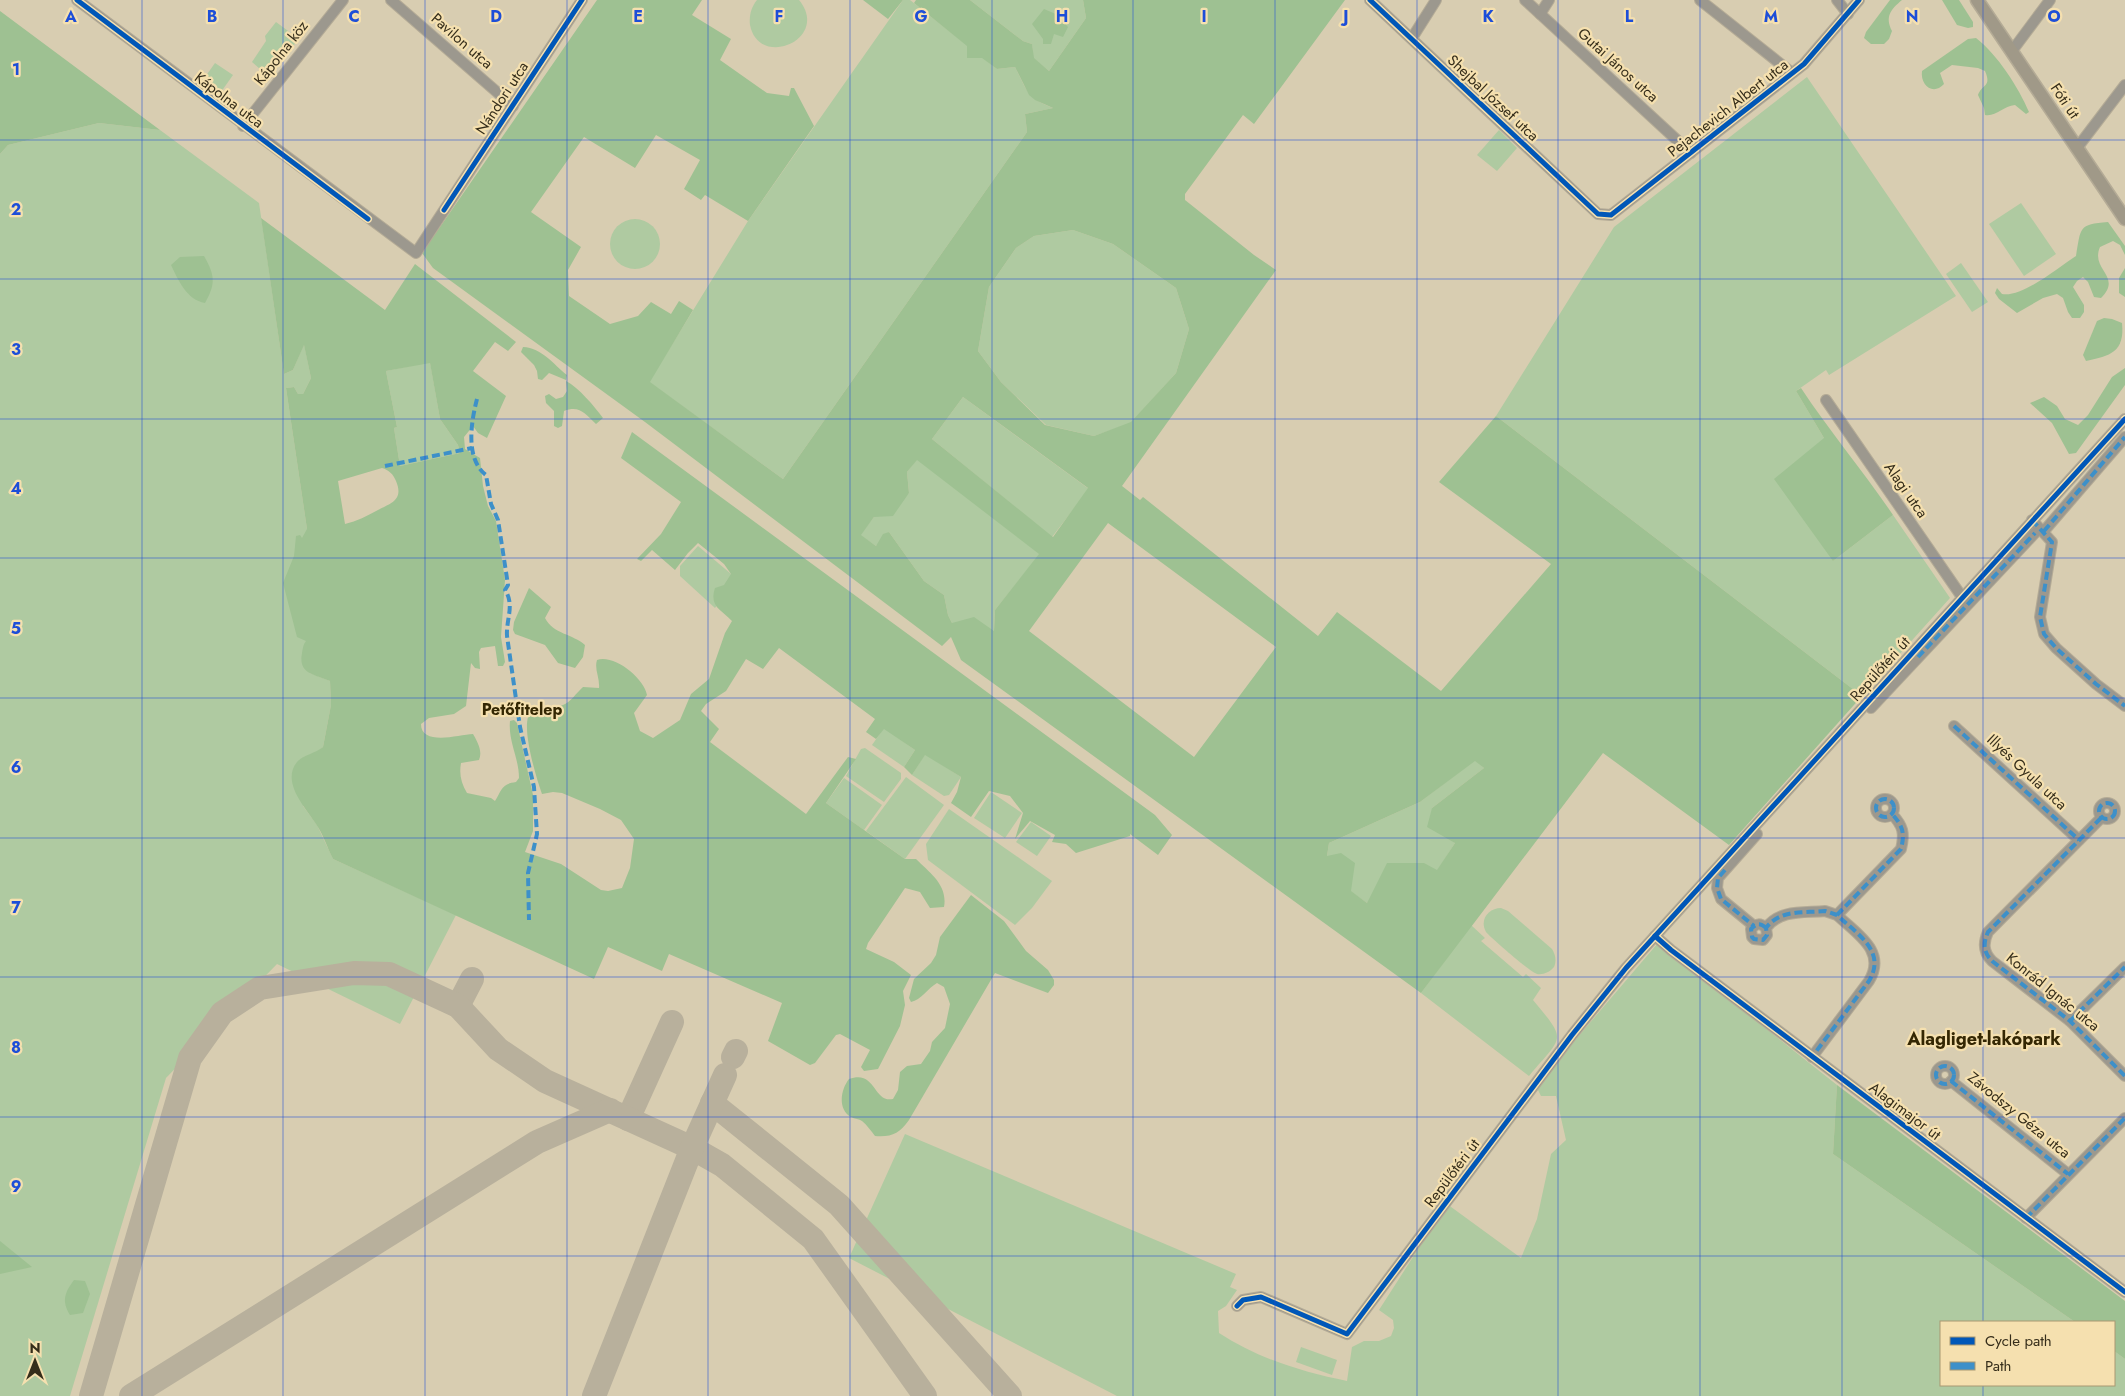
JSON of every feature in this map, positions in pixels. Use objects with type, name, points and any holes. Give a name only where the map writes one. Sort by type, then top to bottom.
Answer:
[{"type":"main road","name":"Fóti út","points":[[1977,0],[2125,220]]},
{"type":"street","name":"Kápolna utca","points":[[77,0],[243,126],[416,253]]},
{"type":"street","name":"Kápolna köz","points":[[243,126],[343,0]]},
{"type":"street","name":"Pavilon utca","points":[[391,0],[513,106]]},
{"type":"street","name":"Nándori utca","points":[[416,253],[582,0]]},
{"type":"street","name":"Shejbal József utca","points":[[1370,0],[1598,214]]},
{"type":"street","points":[[1412,38],[1436,0]]},
{"type":"street","name":"Gutai János utca","points":[[1525,0],[1691,153]]},
{"type":"street","points":[[1540,14],[1549,0]]},
{"type":"street","points":[[1700,0],[1792,73]]},
{"type":"street","points":[[1838,0],[1848,14]]},
{"type":"street","name":"Pejachevich Albert utca","points":[[1598,214],[1612,215],[1804,64],[1859,0]]},
{"type":"street","points":[[2012,51],[2050,0]]},
{"type":"street","points":[[2077,148],[2125,85]]},
{"type":"street","name":"Alagi utca","points":[[1826,400],[1962,597]]},
{"type":"street","name":"Repülőtéri út","points":[[1237,1306],[1243,1300],[1261,1297],[1347,1334],[1572,1035],[1626,968],[2125,419]]},
{"type":"street","points":[[1812,1057],[1869,982],[1875,965],[1871,949],[1837,915],[1826,911],[1780,915],[1773,919],[1766,928],[1767,935],[1763,940],[1754,939],[1751,929],[1754,926],[1721,899],[1717,888],[1718,878],[1825,757],[2039,532],[2125,438]]},
{"type":"street","points":[[2032,520],[2039,532],[2052,542],[2040,617],[2044,634],[2056,648],[2096,684],[2125,706]]},
{"type":"street","name":"Illyés Gyula utca","points":[[1954,726],[2079,840]]},
{"type":"street","points":[[1837,915],[1901,849],[1904,837],[1901,824],[1892,814]]},
{"type":"street","name":"Konrád Ignác utca","points":[[2101,818],[1988,932],[1985,939],[1987,956],[1992,961],[2070,1021],[2125,1076]]},
{"type":"street","points":[[1670,920],[1666,932],[1670,950]]},
{"type":"street","points":[[1655,936],[1670,950]]},
{"type":"street","name":"Alagimajor út","points":[[1670,950],[2125,1292]]},
{"type":"street","points":[[2070,1021],[2125,967]]},
{"type":"street","name":"Závodszy Géza utca","points":[[1951,1081],[2068,1174]]},
{"type":"street","points":[[2026,1218],[2125,1118]]},
{"type":"green space","points":[[597,0],[702,0],[692,15],[731,39],[720,60],[767,93],[789,96],[791,88],[794,88],[814,126],[748,221],[705,195],[701,200],[684,189],[700,160],[656,135],[635,168],[584,137],[531,212],[581,247],[568,270],[569,296],[610,324],[638,316],[651,302],[671,314],[679,301],[693,310],[650,382],[783,479],[1027,132],[1025,114],[1053,108],[1035,100],[1029,95],[1015,67],[997,69],[982,58],[967,58],[967,46],[914,3],[916,0],[970,0],[1023,41],[1032,44],[1034,58],[1049,71],[1086,18],[1083,0],[1345,0],[1254,124],[1243,115],[1185,194],[1185,200],[1254,255],[1276,270],[1122,486],[1140,500],[1143,497],[1318,636],[1337,612],[1441,691],[1551,564],[1439,482],[1496,416],[1862,696],[1729,845],[1603,753],[1421,993],[961,660],[951,637],[942,646],[645,422],[433,268],[422,253]],"holes":[[[1073,230],[1113,244],[1176,288],[1189,329],[1176,373],[1131,422],[1094,436],[1045,425],[1001,382],[978,351],[989,287],[1016,248],[1034,236]],[[963,397],[1088,488],[1053,537],[932,439]],[[917,460],[1039,554],[995,610],[994,631],[974,617],[952,623],[948,615],[944,595],[924,581],[889,532],[883,534],[876,546],[861,535],[874,517],[893,516],[909,493],[907,472]],[[1108,523],[1276,647],[1194,757],[1029,631]],[[1475,761],[1484,768],[1432,808],[1427,827],[1455,843],[1437,870],[1424,863],[1387,863],[1367,903],[1351,891],[1355,863],[1341,853],[1327,856],[1329,843],[1420,802]]]},
{"type":"green space","points":[[757,0],[799,0],[806,14],[806,27],[800,37],[790,44],[778,47],[766,46],[756,38],[750,25],[750,18]]},
{"type":"green space","points":[[863,0],[903,0],[888,19]]},
{"type":"green space","points":[[903,0],[910,0],[997,69],[1015,67],[1029,93],[1053,108],[1025,114],[1027,132],[783,479],[649,382],[748,221]]},
{"type":"green space","points":[[970,0],[1083,0],[1086,18],[1049,71],[1033,58],[1032,44],[1023,41]]},
{"type":"green space","points":[[1890,0],[1902,0],[1894,7],[1890,14],[1889,22],[1892,31],[1889,39],[1884,44],[1871,44],[1864,38],[1866,32]]},
{"type":"green space","points":[[1942,0],[1959,0],[1973,22],[1973,27],[1968,28],[1957,25]]},
{"type":"green space","points":[[1044,9],[1058,15],[1068,27],[1063,37],[1054,34],[1051,44],[1043,44],[1043,39],[1032,24]]},
{"type":"green space","points":[[0,11],[160,130],[99,123],[8,145],[0,154]]},
{"type":"green space","points":[[276,22],[299,39],[268,76],[252,62],[266,41],[265,36]]},
{"type":"green space","points":[[1976,38],[1992,53],[2007,72],[2029,112],[2026,114],[2015,105],[1993,114],[1985,115],[1978,95],[1987,83],[1987,76],[1985,71],[1978,68],[1952,65],[1940,73],[1944,84],[1940,87],[1932,89],[1925,84],[1922,71],[1968,39]]},
{"type":"green space","points":[[215,63],[233,75],[221,92],[203,80]]},
{"type":"green space","points":[[1807,77],[1956,296],[1829,375],[1826,370],[1796,391],[1824,438],[1833,561],[1893,515],[1950,598],[1862,696],[1496,416],[1614,227]]},
{"type":"green space","points":[[99,123],[160,130],[259,203],[284,374],[293,370],[304,344],[311,378],[303,394],[298,394],[294,387],[286,388],[307,529],[306,641],[310,673],[330,681],[331,705],[323,747],[316,753],[299,760],[303,806],[317,825],[333,859],[456,915],[400,1024],[277,964],[166,1078],[70,1396],[0,1396],[0,154],[8,145]]},
{"type":"green space","points":[[1499,130],[1517,148],[1497,171],[1477,155]]},
{"type":"green space","points":[[2021,203],[2056,254],[2024,276],[1989,224]]},
{"type":"green space","points":[[261,218],[385,310],[415,264],[516,342],[508,351],[495,342],[473,371],[506,396],[487,438],[478,433],[473,426],[464,437],[465,449],[480,458],[483,486],[488,506],[496,521],[505,580],[501,637],[505,662],[503,666],[498,666],[495,646],[481,648],[479,652],[480,669],[475,668],[471,663],[466,706],[454,714],[429,718],[421,724],[423,731],[433,737],[441,738],[473,734],[479,746],[480,757],[479,760],[461,763],[460,775],[462,782],[467,793],[491,798],[495,801],[507,784],[516,782],[519,778],[510,721],[514,720],[517,723],[533,795],[533,831],[525,852],[561,864],[601,890],[608,891],[622,888],[630,868],[634,839],[621,820],[600,809],[562,793],[542,794],[530,751],[527,726],[528,717],[532,711],[566,704],[583,687],[599,688],[596,663],[597,660],[604,659],[620,664],[634,675],[645,688],[647,695],[634,713],[640,731],[653,738],[680,720],[691,694],[709,679],[725,633],[732,621],[717,607],[714,599],[715,588],[724,585],[731,574],[724,564],[698,543],[675,570],[652,550],[641,561],[637,559],[661,534],[681,502],[621,458],[632,432],[1155,815],[1172,835],[1158,855],[1130,834],[1130,836],[1076,853],[1066,844],[1052,842],[1055,835],[1030,821],[1015,839],[1023,813],[1010,796],[989,791],[971,817],[951,803],[957,792],[961,777],[925,755],[912,775],[904,767],[915,750],[884,729],[876,739],[866,732],[875,719],[779,648],[763,669],[746,659],[726,691],[706,704],[701,711],[719,729],[710,742],[806,814],[848,757],[856,759],[826,803],[905,859],[916,859],[937,880],[943,892],[945,899],[944,907],[930,908],[920,892],[905,888],[868,943],[866,949],[894,962],[911,975],[903,991],[905,1005],[900,1026],[878,1069],[864,1071],[861,1067],[870,1050],[840,1034],[836,1035],[815,1063],[810,1065],[768,1041],[782,1003],[669,954],[662,971],[608,947],[594,979],[333,859],[323,836],[296,794],[292,778],[297,762],[323,747],[331,705],[330,681],[313,675],[302,665],[302,653],[306,641],[297,637],[283,583],[294,556],[296,536],[300,535],[302,538],[307,529],[286,388],[294,387],[298,394],[303,394],[311,378],[304,345],[293,370],[284,374]],"holes":[[[430,363],[440,419],[458,445],[460,453],[400,466],[394,428],[397,427],[386,371]],[[382,468],[389,471],[395,479],[398,487],[397,497],[387,505],[362,518],[345,524],[338,481]]]},
{"type":"green space","points":[[630,219],[640,219],[653,226],[660,239],[660,249],[653,262],[640,269],[630,269],[621,265],[614,258],[610,249],[610,239],[614,230],[621,223]]},
{"type":"green space","points":[[2108,222],[2125,246],[2125,255],[2120,245],[2113,241],[2100,247],[2099,262],[2108,278],[2109,284],[2101,298],[2094,297],[2088,282],[2083,277],[2077,281],[2073,287],[2084,305],[2084,312],[2080,318],[2072,318],[2063,298],[2057,294],[2043,298],[2017,313],[1999,299],[1995,293],[1997,288],[2002,294],[2010,294],[2030,287],[2040,281],[2076,256],[2080,233],[2086,226]]},
{"type":"green space","points":[[1073,230],[1113,244],[1176,288],[1189,329],[1176,373],[1131,423],[1094,436],[1046,425],[1001,382],[978,351],[989,287],[1016,248],[1034,236]]},
{"type":"green space","points":[[204,256],[213,280],[205,303],[188,294],[171,265],[180,257]]},
{"type":"green space","points":[[1961,263],[1988,302],[1972,312],[1946,274]]},
{"type":"green space","points":[[2125,268],[2125,297],[2119,293],[2119,278]]},
{"type":"green space","points":[[2104,318],[2122,323],[2121,340],[2114,351],[2109,354],[2086,361],[2083,355],[2097,321]]},
{"type":"green space","points":[[523,347],[542,353],[567,375],[566,380],[549,373],[542,380],[538,379],[534,365],[521,352]]},
{"type":"green space","points":[[430,362],[440,419],[458,445],[460,453],[400,466],[394,428],[397,427],[386,371]]},
{"type":"green space","points":[[2125,368],[2125,385],[2076,453],[2069,454],[2052,423],[2030,403],[2044,397],[2057,406],[2065,419],[2078,425],[2088,415],[2112,377]]},
{"type":"green space","points":[[566,381],[591,403],[603,418],[596,424],[582,412],[570,409],[564,411],[562,426],[558,428],[554,426],[554,411],[546,403],[545,396],[549,394],[556,399],[563,397],[567,391]]},
{"type":"green space","points":[[1801,388],[1893,515],[1833,561],[1774,479],[1824,438],[1796,391]]},
{"type":"green space","points":[[963,397],[1089,489],[1052,537],[932,439]]},
{"type":"green space","points":[[917,459],[1040,554],[995,610],[994,631],[952,623],[948,615],[944,595],[924,581],[889,532],[876,546],[860,535],[874,517],[909,493],[907,472]]},
{"type":"green space","points":[[698,546],[737,579],[715,608],[680,576],[680,566]]},
{"type":"green space","points":[[529,588],[551,607],[545,618],[549,623],[558,631],[575,638],[585,645],[583,657],[575,668],[558,663],[545,645],[515,634],[513,630],[514,622]]},
{"type":"green space","points":[[884,728],[915,750],[904,767],[872,745]]},
{"type":"green space","points":[[865,748],[901,773],[901,779],[884,802],[846,776],[861,749]]},
{"type":"green space","points":[[925,754],[961,777],[949,795],[944,796],[912,775]]},
{"type":"green space","points":[[1475,760],[1484,768],[1432,808],[1455,843],[1437,871],[1367,903],[1350,891],[1327,856],[1329,843],[1420,802]]},
{"type":"green space","points":[[906,777],[944,805],[905,859],[866,831]]},
{"type":"green space","points":[[844,778],[882,805],[864,830],[826,803]]},
{"type":"green space","points":[[991,792],[1022,813],[1005,838],[974,818]]},
{"type":"green space","points":[[949,809],[1052,881],[1032,908],[1015,925],[928,860],[926,844]]},
{"type":"green space","points":[[1031,822],[1051,836],[1037,856],[1016,842]]},
{"type":"green space","points":[[971,895],[1004,921],[1026,951],[1048,970],[1054,980],[1054,985],[1048,993],[995,973],[909,1120],[895,1134],[875,1136],[862,1121],[851,1117],[847,1113],[842,1104],[842,1093],[849,1079],[858,1077],[870,1082],[881,1096],[886,1099],[893,1099],[898,1090],[900,1072],[907,1066],[921,1064],[930,1051],[932,1042],[945,1028],[950,1004],[944,987],[937,983],[915,1001],[911,1002],[909,998],[914,979],[931,963],[936,955],[940,937]]},
{"type":"green space","points":[[1497,908],[1508,911],[1552,949],[1555,955],[1554,967],[1542,974],[1533,972],[1486,932],[1484,923],[1486,915]]},
{"type":"green space","points":[[1471,925],[1485,938],[1481,941],[1523,977],[1526,974],[1541,988],[1533,1000],[1552,1024],[1557,1038],[1549,1053],[1529,1076],[1421,993]]},
{"type":"green space","points":[[1658,943],[1837,1085],[1833,1154],[2074,1321],[1940,1321],[1940,1386],[2115,1386],[2115,1352],[2125,1359],[2125,1396],[1117,1396],[849,1258],[905,1134],[1236,1274],[1230,1287],[1237,1290],[1226,1306],[1218,1311],[1219,1333],[1249,1350],[1280,1363],[1347,1381],[1352,1347],[1364,1341],[1379,1341],[1391,1336],[1394,1328],[1393,1320],[1379,1310],[1447,1204],[1521,1258],[1537,1219],[1551,1154],[1566,1140],[1556,1096],[1541,1096],[1536,1086]]},
{"type":"green space","points":[[1837,1085],[2125,1301],[2125,1359],[2115,1352],[2115,1321],[2074,1321],[1833,1154]]},
{"type":"green space","points":[[0,1241],[32,1267],[0,1274]]},
{"type":"green space","points":[[74,1280],[85,1281],[90,1294],[83,1313],[70,1315],[67,1310],[65,1297]]},
{"type":"green space","points":[[1301,1347],[1337,1360],[1332,1375],[1296,1362]]},
{"type":"taxiway","points":[[91,1396],[190,1058],[222,1013],[260,988],[354,973],[389,974],[458,1006],[498,1049],[545,1081],[692,1148],[722,1165],[813,1239],[925,1396]]},
{"type":"taxiway","points":[[458,1006],[472,979]]},
{"type":"taxiway","points":[[628,1119],[672,1022]]},
{"type":"taxiway","points":[[733,1057],[736,1051]]},
{"type":"taxiway","points":[[594,1396],[692,1148],[725,1075]]},
{"type":"taxiway","points":[[712,1103],[839,1205],[1010,1396]]},
{"type":"taxiway","points":[[131,1396],[537,1142],[610,1110]]},
{"type":"marked path","points":[[477,399],[473,418],[472,450],[479,468],[486,475],[491,504],[498,520],[508,585],[505,590],[510,607],[507,636],[520,727],[534,787],[537,834],[528,873],[529,920]]},
{"type":"marked path","points":[[2044,531],[2125,437]]},
{"type":"marked path","points":[[385,466],[472,448]]},
{"type":"marked path","points":[[2032,520],[2052,542],[2040,617],[2044,634],[2056,648],[2096,684],[2125,706]]},
{"type":"marked path","points":[[1918,657],[2035,533]]},
{"type":"marked path","points":[[1954,726],[2079,840]]},
{"type":"marked path","points":[[1881,799],[1889,799],[1894,804],[1894,808],[1892,815],[1881,817],[1876,812],[1876,804],[1881,799]]},
{"type":"marked path","points":[[2104,803],[2110,803],[2115,808],[2115,811],[2113,817],[2104,819],[2099,814],[2099,808],[2104,803]]},
{"type":"marked path","points":[[1837,915],[1901,849],[1902,830],[1899,822],[1892,814]]},
{"type":"marked path","points":[[2101,818],[1988,932],[1985,947],[1992,961],[2070,1021],[2125,1076]]},
{"type":"marked path","points":[[1725,870],[1718,878],[1717,888],[1721,899],[1754,926]]},
{"type":"marked path","points":[[1766,928],[1758,924],[1751,929],[1752,937],[1763,940],[1767,935],[1766,928],[1772,922],[1785,915],[1825,911],[1837,915],[1861,936],[1872,952],[1874,970],[1869,981],[1812,1057]]},
{"type":"marked path","points":[[2070,1021],[2125,967]]},
{"type":"marked path","points":[[1945,1066],[1951,1069],[1954,1075],[1951,1081],[1945,1084],[1939,1081],[1936,1075],[1939,1069],[1945,1066]]},
{"type":"marked path","points":[[1951,1081],[2068,1174]]},
{"type":"marked path","points":[[2026,1218],[2125,1118]]},
{"type":"cycle path","points":[[77,0],[368,219]]},
{"type":"cycle path","points":[[444,210],[582,0]]},
{"type":"cycle path","points":[[1370,0],[1598,214],[1611,215],[1804,64],[1859,0]]},
{"type":"cycle path","points":[[1237,1306],[1243,1300],[1261,1297],[1347,1334],[1572,1035],[1626,968],[2125,419]]},
{"type":"cycle path","points":[[1655,936],[2125,1292]]},
{"type":"district","name":"Petőfitelep","points":[[522,709]]},
{"type":"district","name":"Alagliget-lakópark","points":[[1984,1039]]}]
